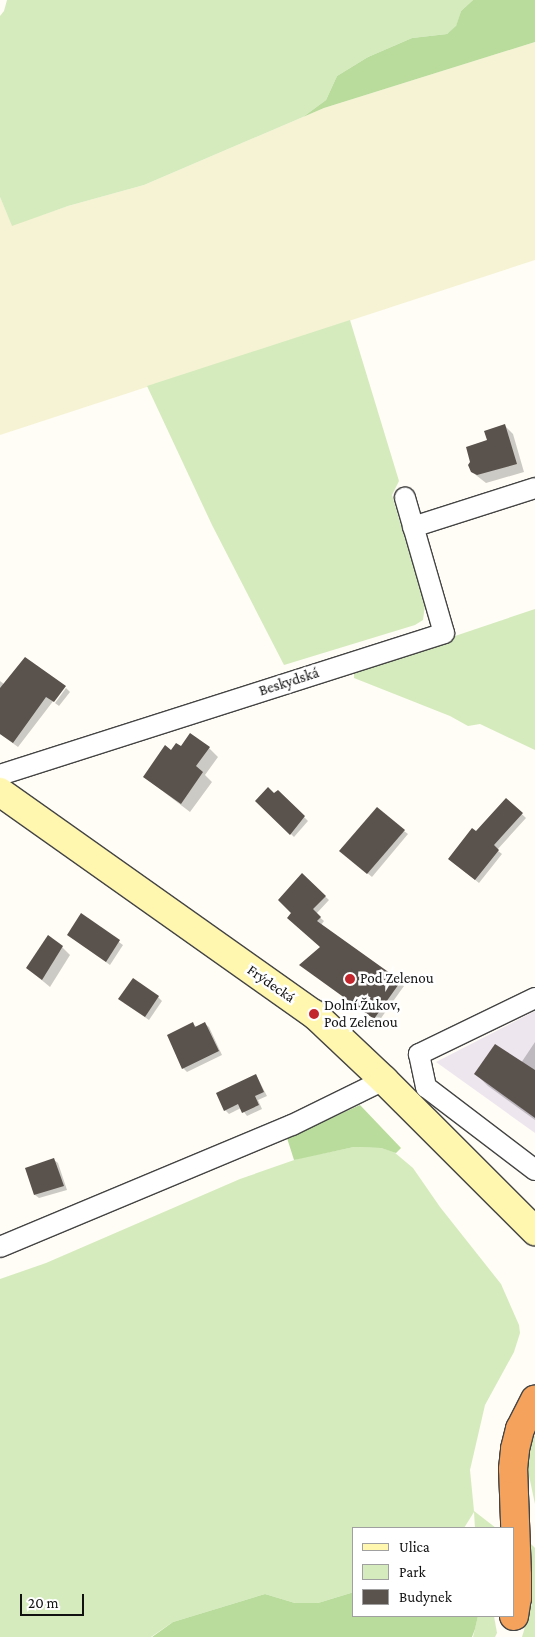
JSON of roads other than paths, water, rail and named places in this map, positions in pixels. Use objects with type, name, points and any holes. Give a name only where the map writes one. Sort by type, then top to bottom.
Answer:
[{"type":"highway","points":[[515,1608],[517,1591],[515,1449],[520,1429],[535,1400]]},
{"type":"highway","points":[[515,1489],[535,1524]]},
{"type":"highway","points":[[510,1637],[514,1617]]},
{"type":"main road","name":"Frýdecká","points":[[0,792],[314,1014],[384,1080],[535,1231]]},
{"type":"street","points":[[414,527],[535,488]]},
{"type":"street","name":"Beskydská","points":[[0,775],[444,632],[405,498]]},
{"type":"street","points":[[535,998],[419,1054],[426,1087],[535,1170]]},
{"type":"street","points":[[0,1247],[292,1124],[384,1080]]},
{"type":"place","name":"Pod Zelenou","points":[[350,979]]},
{"type":"place","name":"Dolní Žukov, Pod Zelenou","points":[[314,1014]]}]
